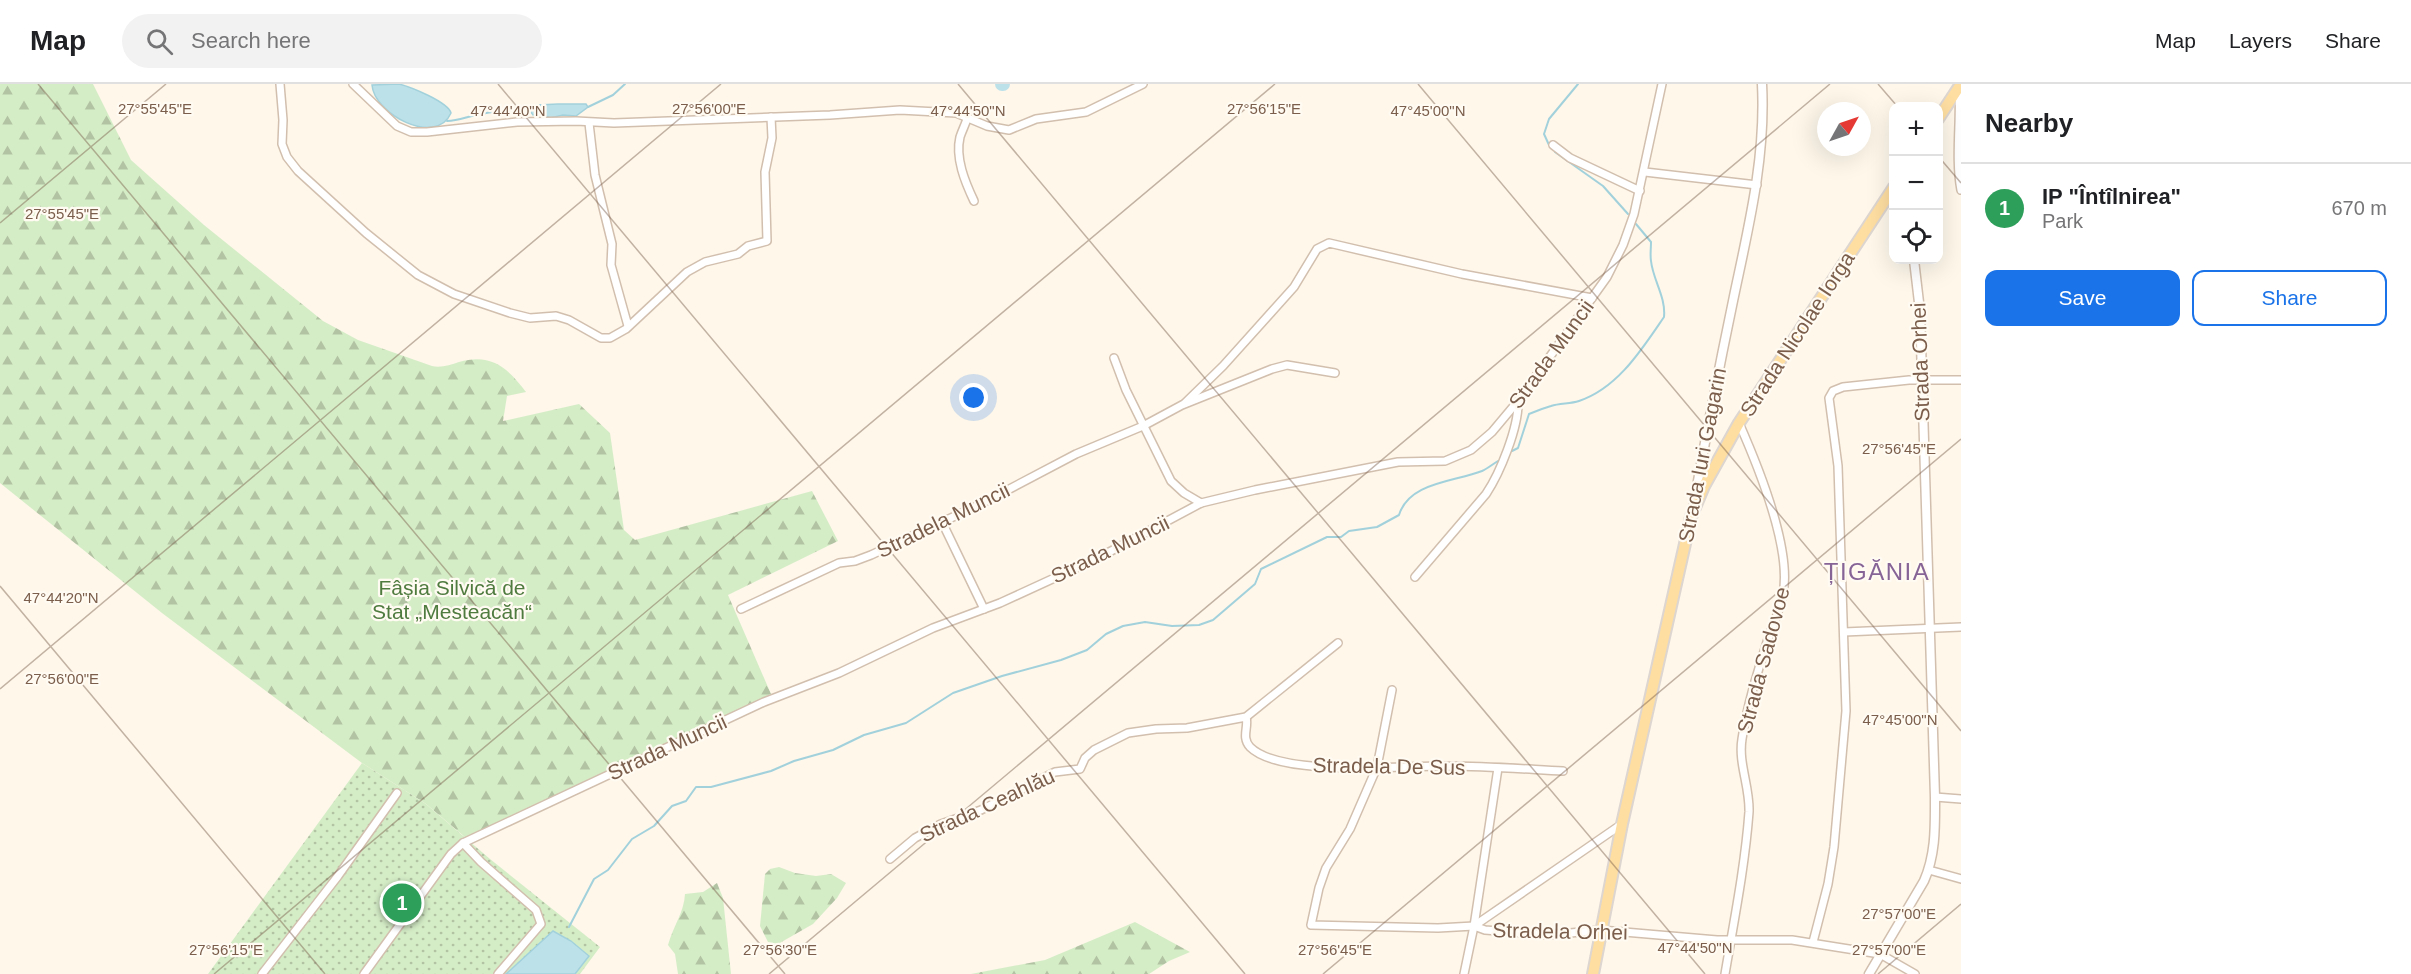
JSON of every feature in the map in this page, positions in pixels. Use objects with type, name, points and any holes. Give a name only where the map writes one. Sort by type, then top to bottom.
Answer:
[{"type":"main road","points":[[1943,112],[1960,86]]},
{"type":"main road","name":"Strada Nicolae Iorga","points":[[1691,517],[1704,486],[1739,423],[1889,194]]},
{"type":"main road","name":"Strada Iuri Gagarin","points":[[1593,974],[1622,824],[1691,517]]},
{"type":"street","points":[[280,84],[282,144],[289,161],[366,233],[411,270],[454,294],[524,317],[551,316],[569,320],[601,338],[610,339],[622,333],[687,272],[705,262],[738,254],[748,246],[767,241],[765,172],[772,138],[771,117]]},
{"type":"street","points":[[353,84],[397,126],[411,132],[517,122],[576,121],[589,123],[900,110],[956,113],[967,119],[1009,130],[1036,119],[1086,112],[1143,84]]},
{"type":"street","name":"Strada Muncii","points":[[463,843],[764,702],[839,673],[933,628],[984,609],[1098,558],[1201,503],[1398,462],[1445,461],[1471,450],[1485,439],[1518,401],[1607,277],[1623,245],[1640,191],[1662,84]]},
{"type":"street","name":"Strada Iuri Gagarin","points":[[1691,517],[1716,380],[1757,184],[1762,145],[1762,84]]},
{"type":"street","points":[[1960,86],[1959,177],[1961,190]]},
{"type":"street","points":[[967,119],[960,137],[960,156],[966,185],[974,201]]},
{"type":"street","points":[[589,123],[596,175],[612,244],[611,265],[628,326]]},
{"type":"street","points":[[1553,146],[1580,163],[1640,191]]},
{"type":"street","points":[[1645,172],[1757,184]]},
{"type":"street","points":[[1182,405],[1223,366],[1294,287],[1320,246],[1329,243],[1461,274],[1592,298]]},
{"type":"street","name":"Strada Orhei","points":[[1869,974],[1929,870],[1934,847],[1935,797],[1920,311],[1914,264]]},
{"type":"street","points":[[1114,358],[1143,426],[1171,481],[1184,493],[1201,503]]},
{"type":"street","name":"Stradela Muncii","points":[[741,609],[829,567],[871,555],[1076,454],[1143,426],[1182,405],[1281,366],[1297,366],[1335,373]]},
{"type":"street","points":[[1813,942],[1828,884],[1836,826],[1846,711],[1837,447],[1829,398],[1833,391],[1843,387],[1921,380],[1961,380]]},
{"type":"street","points":[[1415,577],[1480,502],[1494,482],[1507,450],[1518,401]]},
{"type":"street","name":"Strada Sadovoe","points":[[1725,974],[1734,938],[1749,810],[1741,749],[1742,739],[1755,680],[1783,594],[1784,577],[1780,545],[1763,481],[1739,423]]},
{"type":"street","points":[[942,522],[984,609]]},
{"type":"street","points":[[1844,632],[1961,627]]},
{"type":"street","name":"Strada Ceahlău","points":[[890,859],[915,838],[941,825],[981,810],[1055,772],[1080,769],[1085,758],[1094,750],[1121,735],[1156,729],[1187,728],[1246,717],[1338,643]]},
{"type":"street","points":[[1377,767],[1392,690]]},
{"type":"street","name":"Stradela De Sus","points":[[1246,717],[1246,741],[1256,751],[1274,759],[1310,765],[1439,766],[1563,771]]},
{"type":"street","name":"Stradela Orhei","points":[[1377,767],[1350,830],[1326,868],[1311,925],[1438,928],[1474,926],[1485,930],[1498,929],[1550,935],[1601,930],[1717,940],[1734,938],[1813,942],[1881,954]]},
{"type":"street","points":[[1464,974],[1474,926],[1498,768]]},
{"type":"street","points":[[262,974],[338,876],[397,792]]},
{"type":"street","points":[[1935,797],[1961,800]]},
{"type":"street","points":[[1474,926],[1622,824]]},
{"type":"street","points":[[364,974],[451,854],[463,843],[481,862],[536,910],[541,918],[541,924],[498,974]]},
{"type":"street","points":[[1929,870],[1961,879]]},
{"type":"street","points":[[1881,954],[1915,974]]},
{"type":"green space","name":"Fâșia Silvică de Stat „Mesteacăn“","points":[[0,84],[93,84],[131,160],[204,225],[323,321],[358,340],[432,366],[480,359],[505,369],[526,392],[507,396],[503,421],[579,404],[610,433],[624,530],[635,540],[812,491],[838,541],[728,595],[771,694],[466,838],[426,804],[362,763],[162,613],[0,483]]},
{"type":"green space","points":[[362,763],[426,804],[490,859],[600,947],[580,974],[208,974]]},
{"type":"green space","points":[[779,867],[795,873],[816,876],[831,874],[846,883],[837,898],[813,924],[778,944],[768,942],[760,926],[765,874],[770,869]]},
{"type":"green space","points":[[717,883],[723,898],[731,974],[678,974],[675,954],[668,945],[683,907],[685,894],[703,892]]},
{"type":"green space","points":[[1135,922],[1190,952],[1169,961],[1149,974],[971,974],[1045,960]]},
{"type":"water","points":[[399,84],[436,100],[451,113],[443,123],[433,127],[420,127],[394,116],[375,96],[372,85]]},
{"type":"water","points":[[586,104],[588,107],[576,116],[563,115],[550,118],[542,114],[533,115],[530,111],[538,105]]},
{"type":"water","points":[[553,931],[571,941],[589,956],[575,974],[506,974]]},
{"type":"waterway","points":[[588,107],[613,95],[625,84]]},
{"type":"waterway","points":[[1549,145],[1544,134],[1549,119],[1578,84]]},
{"type":"waterway","points":[[447,121],[496,111],[530,111]]},
{"type":"waterway","points":[[1555,152],[1603,186],[1628,214]]},
{"type":"waterway","points":[[1512,451],[1518,448],[1529,414],[1554,405],[1579,401],[1606,387],[1628,366],[1664,317],[1663,302],[1652,268],[1651,242],[1636,224]]},
{"type":"waterway","points":[[569,927],[594,879],[608,870],[632,839],[654,826],[672,806],[686,801],[696,787],[711,787],[771,771],[794,761],[833,750],[864,735],[906,723],[953,693],[1087,650],[1106,634],[1123,626],[1145,622],[1172,626],[1199,625],[1213,620],[1255,584],[1261,569],[1327,537],[1341,537],[1349,531],[1377,527],[1399,515],[1404,504],[1422,489],[1482,471],[1498,461]]},
{"type":"place","name":"IP \"Întîlnirea\"","points":[[402,903]]},
{"type":"district","name":"ȚIGĂNIA","points":[[1877,571]]}]
